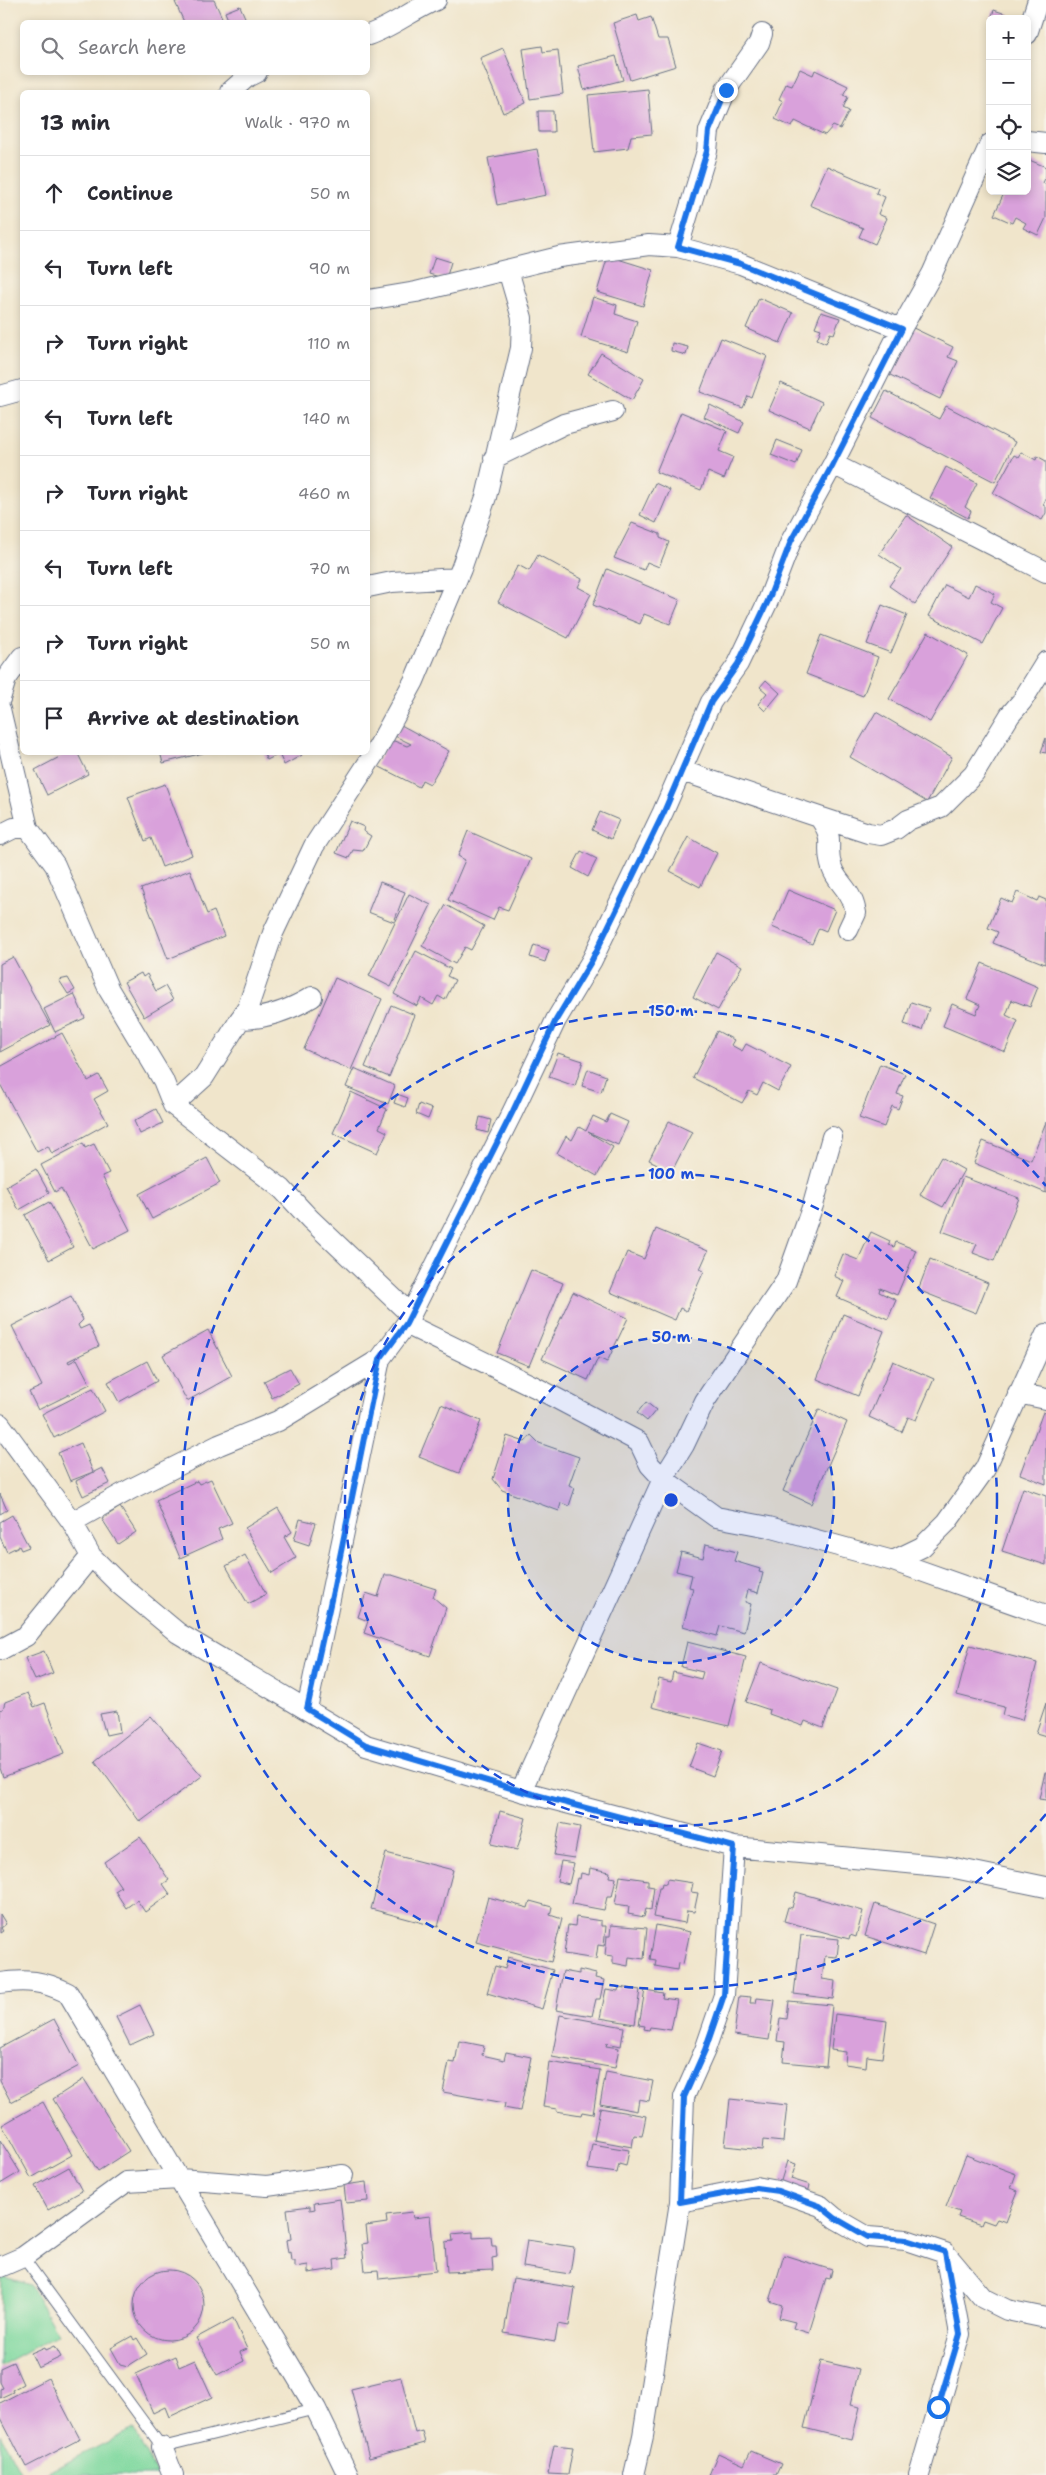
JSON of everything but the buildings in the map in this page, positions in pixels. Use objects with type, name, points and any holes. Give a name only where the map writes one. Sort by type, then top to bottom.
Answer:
[{"type":"street","points":[[370,34],[382,30],[413,10],[436,0]]},
{"type":"street","points":[[1031,22],[1038,0]]},
{"type":"street","points":[[678,247],[707,151],[709,131],[726,90],[758,43],[762,34]]},
{"type":"street","points":[[232,90],[251,75]]},
{"type":"street","points":[[1031,142],[1046,143]]},
{"type":"street","points":[[307,1709],[380,1359],[408,1319],[513,1111],[556,1020],[592,960],[682,771],[711,702],[738,664],[768,601],[791,541],[932,274],[987,150]]},
{"type":"street","points":[[370,300],[416,292],[568,256],[648,245],[678,247],[741,264],[902,329]]},
{"type":"street","points":[[174,1105],[204,1078],[248,1007],[274,933],[314,846],[376,751],[404,699],[457,578],[486,497],[521,348],[522,318],[508,270]]},
{"type":"street","points":[[0,396],[20,391]]},
{"type":"street","points":[[494,458],[564,424],[613,411]]},
{"type":"street","points":[[833,464],[1046,572]]},
{"type":"street","points":[[370,587],[392,582],[457,578]]},
{"type":"street","points":[[0,699],[6,679],[20,660]]},
{"type":"street","points":[[682,771],[868,833],[881,835],[896,829],[908,820],[941,807],[974,774],[1010,715],[1046,662]]},
{"type":"street","points":[[0,709],[28,828],[56,865],[109,990],[163,1080],[174,1105],[282,1189],[408,1319],[640,1442],[650,1466],[663,1479],[716,1517],[768,1527],[893,1561],[1046,1615]]},
{"type":"street","points":[[819,817],[828,829],[831,840],[828,852],[832,869],[841,885],[852,898],[856,913],[848,930]]},
{"type":"street","points":[[0,835],[14,828],[28,828]]},
{"type":"street","points":[[240,1020],[256,1019],[294,1008],[312,997]]},
{"type":"street","points":[[521,1791],[663,1479],[684,1445],[706,1402],[786,1281],[813,1205],[832,1137]]},
{"type":"street","points":[[893,1561],[922,1547],[947,1522],[985,1469],[1046,1334]]},
{"type":"street","points":[[72,1522],[131,1489],[219,1445],[278,1421],[380,1359]]},
{"type":"street","points":[[1018,1393],[1046,1399]]},
{"type":"street","points":[[0,1424],[72,1522],[90,1556],[178,1632],[366,1745],[521,1791],[734,1847],[950,1866],[1046,1887]]},
{"type":"street","points":[[0,1650],[26,1636],[90,1556]]},
{"type":"street","points":[[634,2475],[643,2436],[680,2202],[684,2097],[705,2050],[724,1995],[734,1847]]},
{"type":"street","points":[[0,1983],[21,1980],[38,1981],[68,1993],[316,2409],[348,2475]]},
{"type":"street","points":[[0,2267],[23,2256],[126,2182],[180,2179],[266,2186],[343,2175]]},
{"type":"street","points":[[680,2202],[756,2188],[778,2191],[820,2206],[835,2218],[868,2237],[906,2240],[945,2252],[983,2298],[1007,2310],[1046,2318]]},
{"type":"street","points":[[919,2475],[960,2334],[945,2252]]},
{"type":"street","points":[[162,2447],[173,2475]]},
{"type":"lane","points":[[23,2256],[162,2447],[316,2409]]},
{"type":"green space","points":[[2,2276],[30,2285],[58,2334],[0,2366]]},
{"type":"green space","points":[[133,2429],[157,2475],[42,2475]]},
{"type":"green space","points":[[0,2434],[22,2475],[0,2475]]},
{"type":"route","points":[[726,90],[709,131],[707,151],[678,247],[741,264],[902,329],[791,541],[768,601],[738,664],[711,702],[664,812],[592,960],[573,995],[556,1020],[513,1111],[406,1324],[380,1359],[307,1709],[366,1745],[521,1791],[734,1847],[724,1995],[705,2050],[684,2097],[680,2202],[756,2188],[778,2191],[820,2206],[835,2218],[868,2237],[906,2240],[945,2252],[960,2334],[938,2407]]}]
